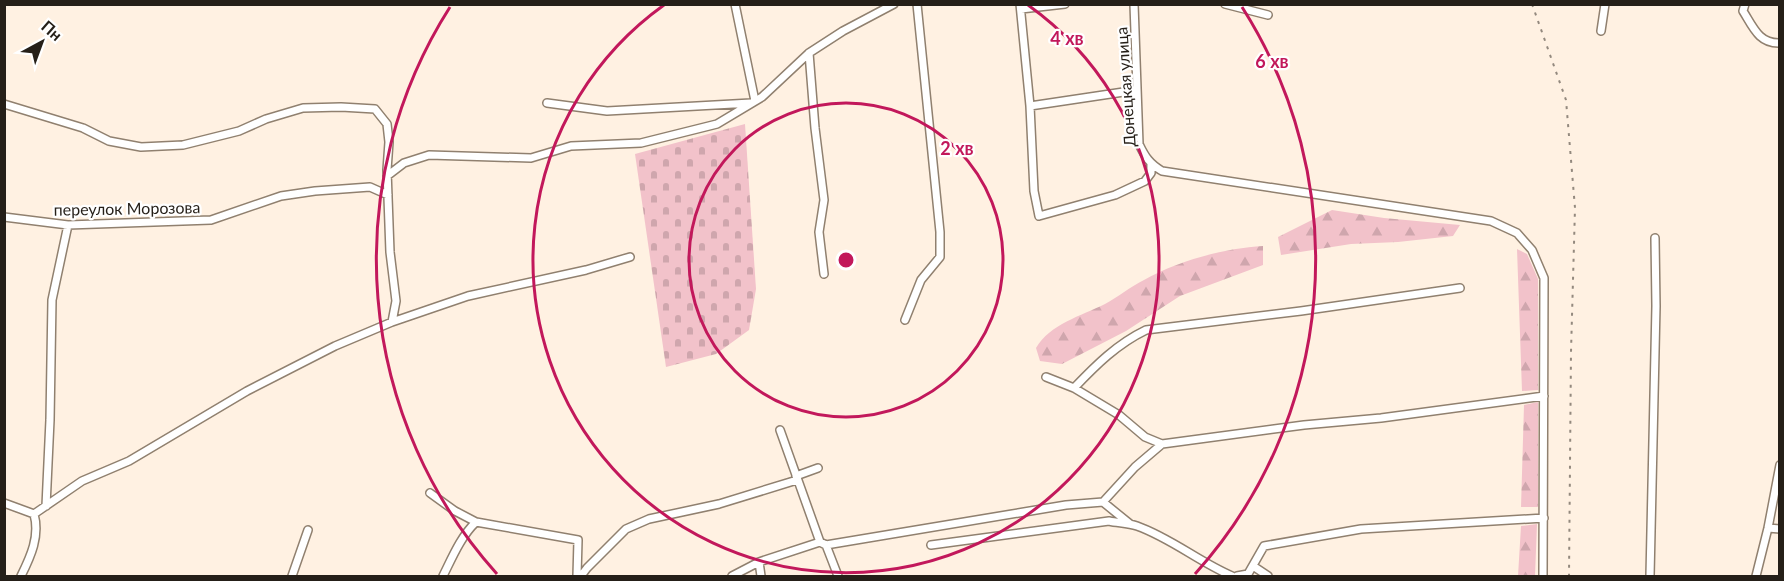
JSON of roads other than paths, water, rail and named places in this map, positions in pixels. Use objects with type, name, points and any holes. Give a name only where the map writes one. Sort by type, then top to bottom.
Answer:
[{"type":"street","points":[[735,4],[754,102]]},
{"type":"street","points":[[387,176],[404,163],[429,155],[531,158],[571,146],[641,144],[717,124],[762,98],[809,53],[843,31],[894,4]]},
{"type":"street","points":[[904,320],[921,280],[940,257],[917,4]]},
{"type":"street","points":[[1065,4],[1021,7],[1030,106],[1034,191],[1039,216],[1115,195],[1135,186],[1145,181],[1151,173],[1151,164]]},
{"type":"street","name":"Донецкая улица","points":[[1134,4],[1139,144],[1144,156],[1151,164]]},
{"type":"street","points":[[1225,4],[1268,15]]},
{"type":"street","points":[[1600,31],[1605,4]]},
{"type":"street","points":[[1744,4],[1743,11],[1759,37],[1770,44],[1779,43]]},
{"type":"street","points":[[809,53],[824,200],[819,232],[824,274]]},
{"type":"street","points":[[1030,106],[1137,90]]},
{"type":"street","points":[[547,103],[607,111],[754,102]]},
{"type":"street","points":[[4,104],[83,128],[109,141],[141,147],[183,145],[239,131],[266,119],[303,108],[375,109],[387,124],[389,142],[387,176],[390,252],[396,301],[392,322]]},
{"type":"street","points":[[1151,164],[1162,171],[1491,221],[1517,233],[1532,250],[1544,278],[1543,576]]},
{"type":"street","name":"переулок Морозова","points":[[4,217],[68,225],[211,220],[281,196],[370,187],[388,195]]},
{"type":"street","points":[[46,506],[52,300],[68,225]]},
{"type":"street","points":[[1650,576],[1656,318],[1655,238]]},
{"type":"street","points":[[34,514],[82,481],[129,461],[247,391],[335,346],[392,322],[468,296],[586,270],[630,257]]},
{"type":"street","points":[[1074,388],[1106,356],[1126,340],[1146,330],[1460,288]]},
{"type":"street","points":[[1046,377],[1074,388],[1119,415],[1145,437],[1162,444],[1544,396]]},
{"type":"street","points":[[780,430],[796,478],[838,576]]},
{"type":"street","points":[[732,576],[759,562],[823,543],[1066,505],[1103,502],[1135,467],[1162,444]]},
{"type":"street","points":[[1756,576],[1768,528],[1779,465]]},
{"type":"street","points":[[579,576],[626,529],[649,519],[718,504],[796,478],[818,468]]},
{"type":"street","points":[[430,493],[455,512],[476,522],[578,540],[579,576]]},
{"type":"street","points":[[1103,502],[1130,524],[1180,547],[1209,566],[1234,576],[1248,575],[1264,546],[1361,529],[1544,518]]},
{"type":"street","points":[[4,503],[34,514]]},
{"type":"street","points":[[21,576],[31,557],[37,532],[34,514]]},
{"type":"street","points":[[931,545],[1109,521],[1130,524]]},
{"type":"street","points":[[443,576],[457,548],[470,527],[476,522]]},
{"type":"street","points":[[1768,528],[1779,529]]},
{"type":"street","points":[[292,576],[308,530]]},
{"type":"street","points":[[759,562],[761,576]]},
{"type":"street","points":[[1253,566],[1268,576]]},
{"type":"railway","points":[[1532,4],[1566,100],[1575,208],[1569,576]]}]
